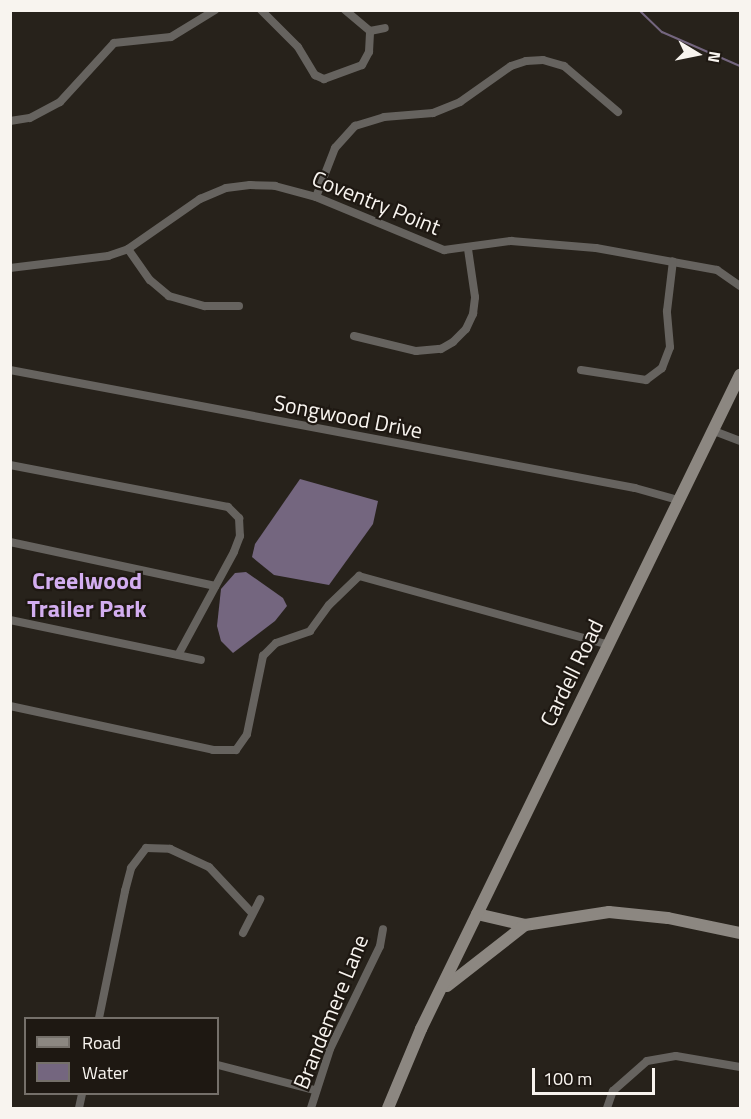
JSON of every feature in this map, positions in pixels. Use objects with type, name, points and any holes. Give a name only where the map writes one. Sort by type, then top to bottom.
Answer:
[{"type":"street","points":[[10,121],[30,118],[60,102],[114,44],[171,38],[215,10]]},
{"type":"street","points":[[261,10],[298,47],[315,75],[324,79],[362,65],[369,52],[369,31],[345,10]]},
{"type":"street","points":[[369,31],[385,28]]},
{"type":"street","points":[[315,197],[335,148],[355,126],[384,117],[433,113],[460,102],[511,66],[526,61],[543,60],[564,66],[618,112]]},
{"type":"street","name":"Coventry Point","points":[[10,268],[108,256],[128,249],[192,204],[226,188],[275,186],[315,197],[428,246],[468,249],[530,241],[673,261],[717,270],[741,286]]},
{"type":"street","points":[[128,249],[150,280],[169,296],[205,306],[238,306]]},
{"type":"street","points":[[354,336],[416,351],[441,349],[453,342],[466,329],[473,314],[475,297],[468,249]]},
{"type":"street","points":[[581,370],[646,380],[662,368],[670,347],[667,311],[673,261]]},
{"type":"street","name":"Songwood Drive","points":[[10,370],[635,488],[678,500]]},
{"type":"street","name":"Cardell Road","points":[[388,1108],[416,1038],[442,990],[678,500],[741,375]]},
{"type":"street","points":[[714,431],[741,441]]},
{"type":"street","points":[[10,465],[228,507],[239,518],[240,536],[178,656]]},
{"type":"street","points":[[10,542],[215,586]]},
{"type":"street","points":[[10,706],[213,750],[236,750],[247,734],[263,656],[276,643],[310,631],[329,605],[359,576],[610,645]]},
{"type":"street","points":[[10,620],[201,660]]},
{"type":"street","points":[[99,1017],[124,891],[131,868],[146,848],[170,849],[208,867],[251,912]]},
{"type":"street","points":[[243,933],[251,912],[260,899]]},
{"type":"street","points":[[477,914],[525,925],[609,912],[668,918],[741,933]]},
{"type":"street","points":[[442,990],[525,925]]},
{"type":"street","name":"Brandemere Lane","points":[[311,1108],[314,1090],[380,946],[383,929]]},
{"type":"street","points":[[607,1108],[613,1091],[635,1068],[647,1061],[676,1056],[741,1068]]},
{"type":"street","points":[[219,1065],[314,1090]]},
{"type":"water","points":[[300,479],[378,501],[373,524],[329,585],[274,575],[252,557],[255,544]]},
{"type":"water","points":[[246,572],[283,598],[287,606],[275,621],[233,653],[221,641],[217,626],[221,589],[235,573]]},
{"type":"waterway","points":[[639,10],[662,32],[740,66]]},
{"type":"district","name":"Creelwood Trailer Park","points":[[87,595]]}]
